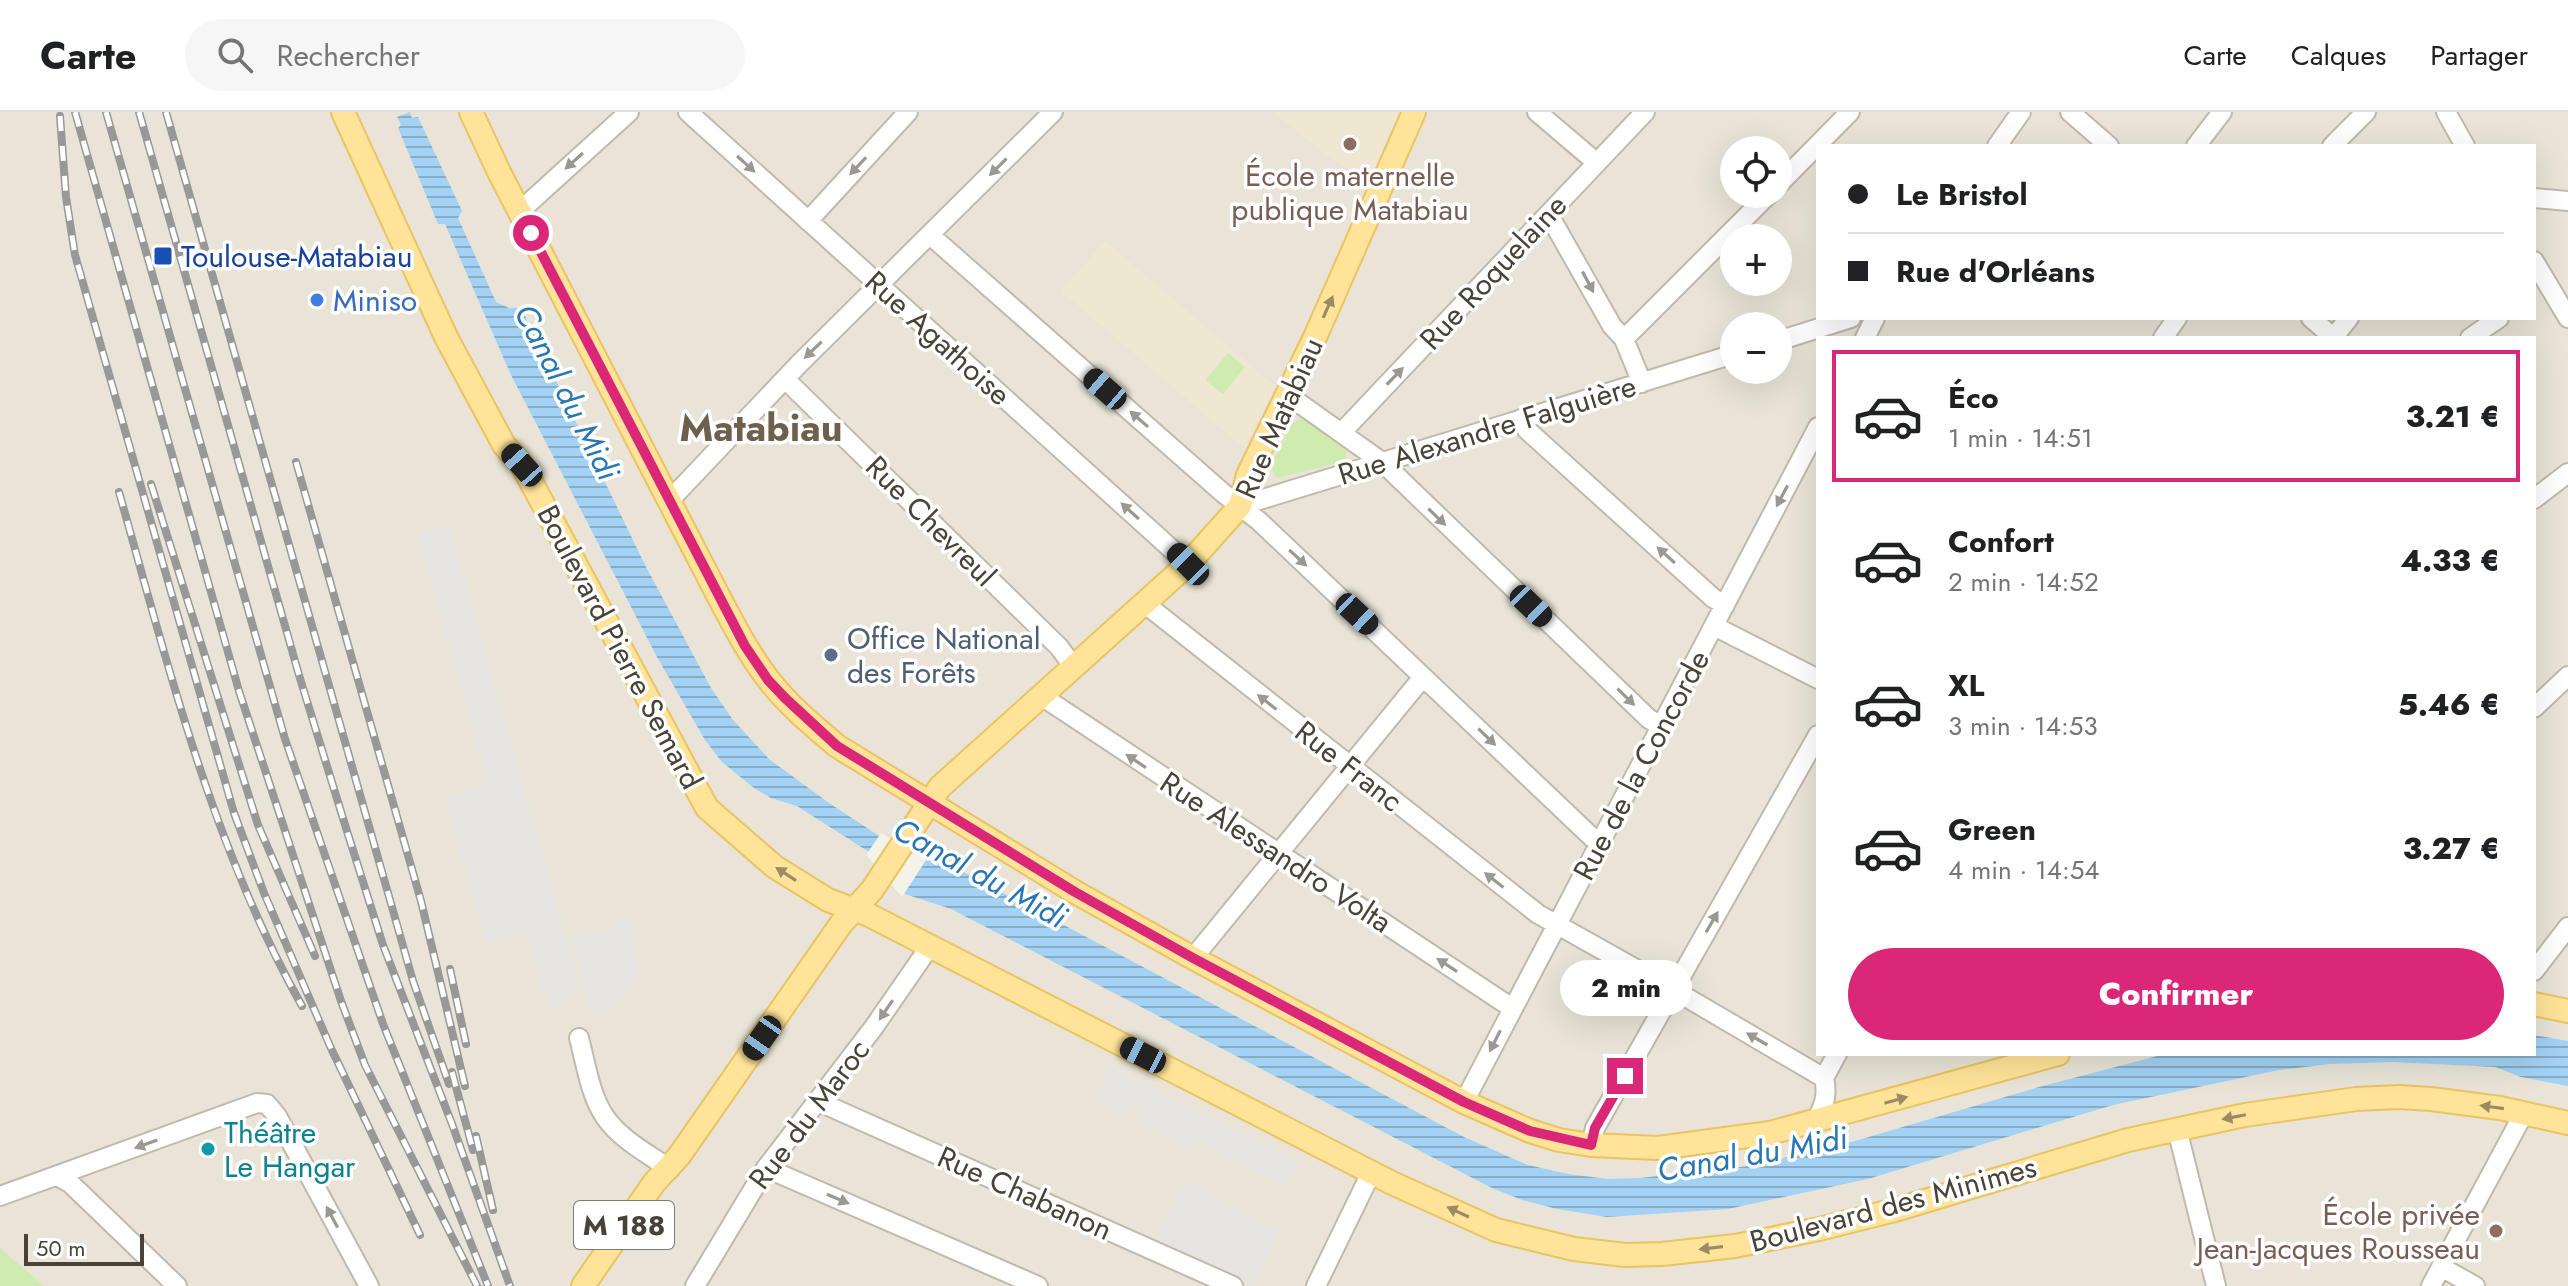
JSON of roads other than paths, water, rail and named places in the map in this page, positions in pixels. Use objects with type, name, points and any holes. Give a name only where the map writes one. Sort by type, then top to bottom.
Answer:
[{"type":"main road","name":"Boulevard Pierre Semard","points":[[343,112],[458,361],[504,445],[522,465],[707,808],[775,867],[828,900],[856,909]]},
{"type":"main road","points":[[471,112],[739,635],[768,680],[801,716],[837,746],[1088,900],[1464,1102],[1530,1131],[1591,1145],[1658,1148],[1770,1133],[2051,1056]]},
{"type":"main road","name":"Rue Matabiau","points":[[856,909],[872,890],[940,787],[1188,564],[1240,506],[1248,475],[1316,335],[1414,112]]},
{"type":"main road","name":"Boulevard des Minimes","points":[[856,909],[1371,1173],[1496,1230],[1536,1241],[1612,1253],[1662,1254],[1735,1246],[1833,1225],[1925,1201],[2096,1148],[2245,1115],[2378,1097],[2431,1099],[2568,1123]]},
{"type":"main road","name":"M 188","points":[[599,1286],[663,1187],[670,1169],[835,933],[856,909]]},
{"type":"main road","points":[[2536,1004],[2568,1011]]},
{"type":"main road","name":"M 188","points":[[583,1286],[654,1183],[670,1169]]},
{"type":"street","points":[[520,211],[629,112]]},
{"type":"street","name":"Rue Agathoise","points":[[688,112],[1188,564]]},
{"type":"street","points":[[808,221],[908,112]]},
{"type":"street","points":[[669,501],[785,379],[1053,112]]},
{"type":"street","points":[[1537,112],[1597,163]]},
{"type":"street","name":"Rue Roquelaine","points":[[1342,432],[1645,112]]},
{"type":"street","points":[[1818,144],[1850,112]]},
{"type":"street","points":[[1998,144],[2021,112]]},
{"type":"street","points":[[2070,112],[2107,144]]},
{"type":"street","points":[[2198,144],[2222,112]]},
{"type":"street","points":[[2334,144],[2366,112]]},
{"type":"street","points":[[2446,112],[2464,144]]},
{"type":"street","points":[[1792,171],[1816,146]]},
{"type":"street","points":[[2536,198],[2568,201]]},
{"type":"street","points":[[1624,339],[1755,208]]},
{"type":"street","points":[[1549,215],[1612,326],[1624,339],[1642,383]]},
{"type":"street","points":[[930,235],[1259,521],[1599,844]]},
{"type":"street","points":[[2536,269],[2541,289],[2568,318]]},
{"type":"street","points":[[1792,337],[1845,320]]},
{"type":"street","points":[[2313,320],[2332,336]]},
{"type":"street","points":[[2473,336],[2496,320]]},
{"type":"street","name":"Rue Alexandre Falguière","points":[[1240,506],[1720,358]]},
{"type":"street","name":"Rue Chevreul","points":[[785,379],[1059,647],[1073,666]]},
{"type":"street","points":[[1285,398],[1299,403],[1382,462],[1649,719],[1660,725]]},
{"type":"street","points":[[1521,419],[1527,430],[1713,598],[1725,605]]},
{"type":"street","name":"Rue de la Concorde","points":[[1464,1102],[1660,725],[1815,440]]},
{"type":"street","points":[[2536,497],[2568,473]]},
{"type":"street","name":"Rue Franc","points":[[1144,603],[1538,914],[1824,1078]]},
{"type":"street","points":[[1714,626],[1816,678]]},
{"type":"street","points":[[2536,706],[2568,676]]},
{"type":"street","points":[[1193,958],[1423,677]]},
{"type":"street","name":"Rue Alessandro Volta","points":[[1040,695],[1512,1008]]},
{"type":"street","points":[[1591,1145],[1595,1128],[1816,739]]},
{"type":"street","points":[[2536,968],[2568,927]]},
{"type":"street","name":"Rue du Maroc","points":[[695,1286],[766,1168],[874,1027],[930,946]]},
{"type":"street","points":[[579,1038],[596,1101],[604,1117],[615,1130],[670,1169]]},
{"type":"street","points":[[1816,1121],[1825,1102],[1827,1088],[1824,1078],[1836,1056]]},
{"type":"street","name":"Rue Chabanon","points":[[817,1101],[1233,1286]]},
{"type":"street","points":[[0,1196],[257,1103],[267,1104],[277,1116],[369,1286]]},
{"type":"street","points":[[2431,1286],[2524,1113]]},
{"type":"street","points":[[2177,1129],[2216,1286]]},
{"type":"street","points":[[766,1168],[1038,1286]]},
{"type":"street","points":[[1316,1286],[1371,1173]]},
{"type":"street","points":[[57,1176],[70,1183],[177,1286]]},
{"type":"street","points":[[2441,1267],[2475,1286]]},
{"type":"water","points":[[410,112],[412,118],[418,117],[462,211],[458,218],[496,302],[509,308],[521,308],[645,565],[711,688],[733,720],[770,760],[913,858],[943,861],[1464,1137],[1528,1165],[1608,1179],[1640,1178],[1749,1166],[1848,1143],[2157,1056],[2536,1056],[2536,1035],[2568,1041],[2568,1086],[2521,1077],[2495,1067],[2393,1062],[2330,1064],[2279,1070],[2113,1105],[1868,1179],[1728,1209],[1607,1217],[1557,1209],[1492,1188],[951,909],[905,894],[869,852],[797,806],[771,798],[754,788],[722,762],[705,740],[657,657],[511,375],[445,224],[438,224],[398,128],[401,125],[397,117]]},
{"type":"railway","points":[[75,112],[239,691],[341,1001],[365,1065],[477,1286]]},
{"type":"railway","points":[[106,112],[285,739],[383,1024],[488,1286]]},
{"type":"railway","points":[[139,112],[299,675],[346,828],[383,945],[510,1286]]},
{"type":"railway","points":[[166,112],[413,981],[449,1084]]},
{"type":"railway","points":[[60,116],[66,197],[75,255],[234,813],[264,893],[330,1046],[420,1235]]},
{"type":"railway","points":[[296,462],[421,901],[465,1086]]},
{"type":"railway","points":[[151,484],[258,825],[315,956]]},
{"type":"railway","points":[[119,492],[175,690],[218,819],[242,883],[302,1006]]},
{"type":"railway","points":[[450,969],[466,1044]]},
{"type":"railway","points":[[452,1072],[473,1150]]},
{"type":"railway","points":[[476,1136],[493,1210]]},
{"type":"place","name":"École maternelle publique Matabiau","points":[[1350,144]]},
{"type":"place","name":"Toulouse-Matabiau","points":[[163,256]]},
{"type":"place","name":"Miniso","points":[[317,300]]},
{"type":"place","name":"Office National des Forêts","points":[[831,655]]},
{"type":"place","name":"Théâtre Le Hangar","points":[[208,1149]]},
{"type":"place","name":"École privée Jean-Jacques Rousseau","points":[[2496,1231]]},
{"type":"district","name":"Matabiau","points":[[761,427]]},
{"type":"water label","name":"Canal du Midi","points":[[567,392]]},
{"type":"water label","name":"Canal du Midi","points":[[980,873]]},
{"type":"water label","name":"Canal du Midi","points":[[1752,1154]]}]
